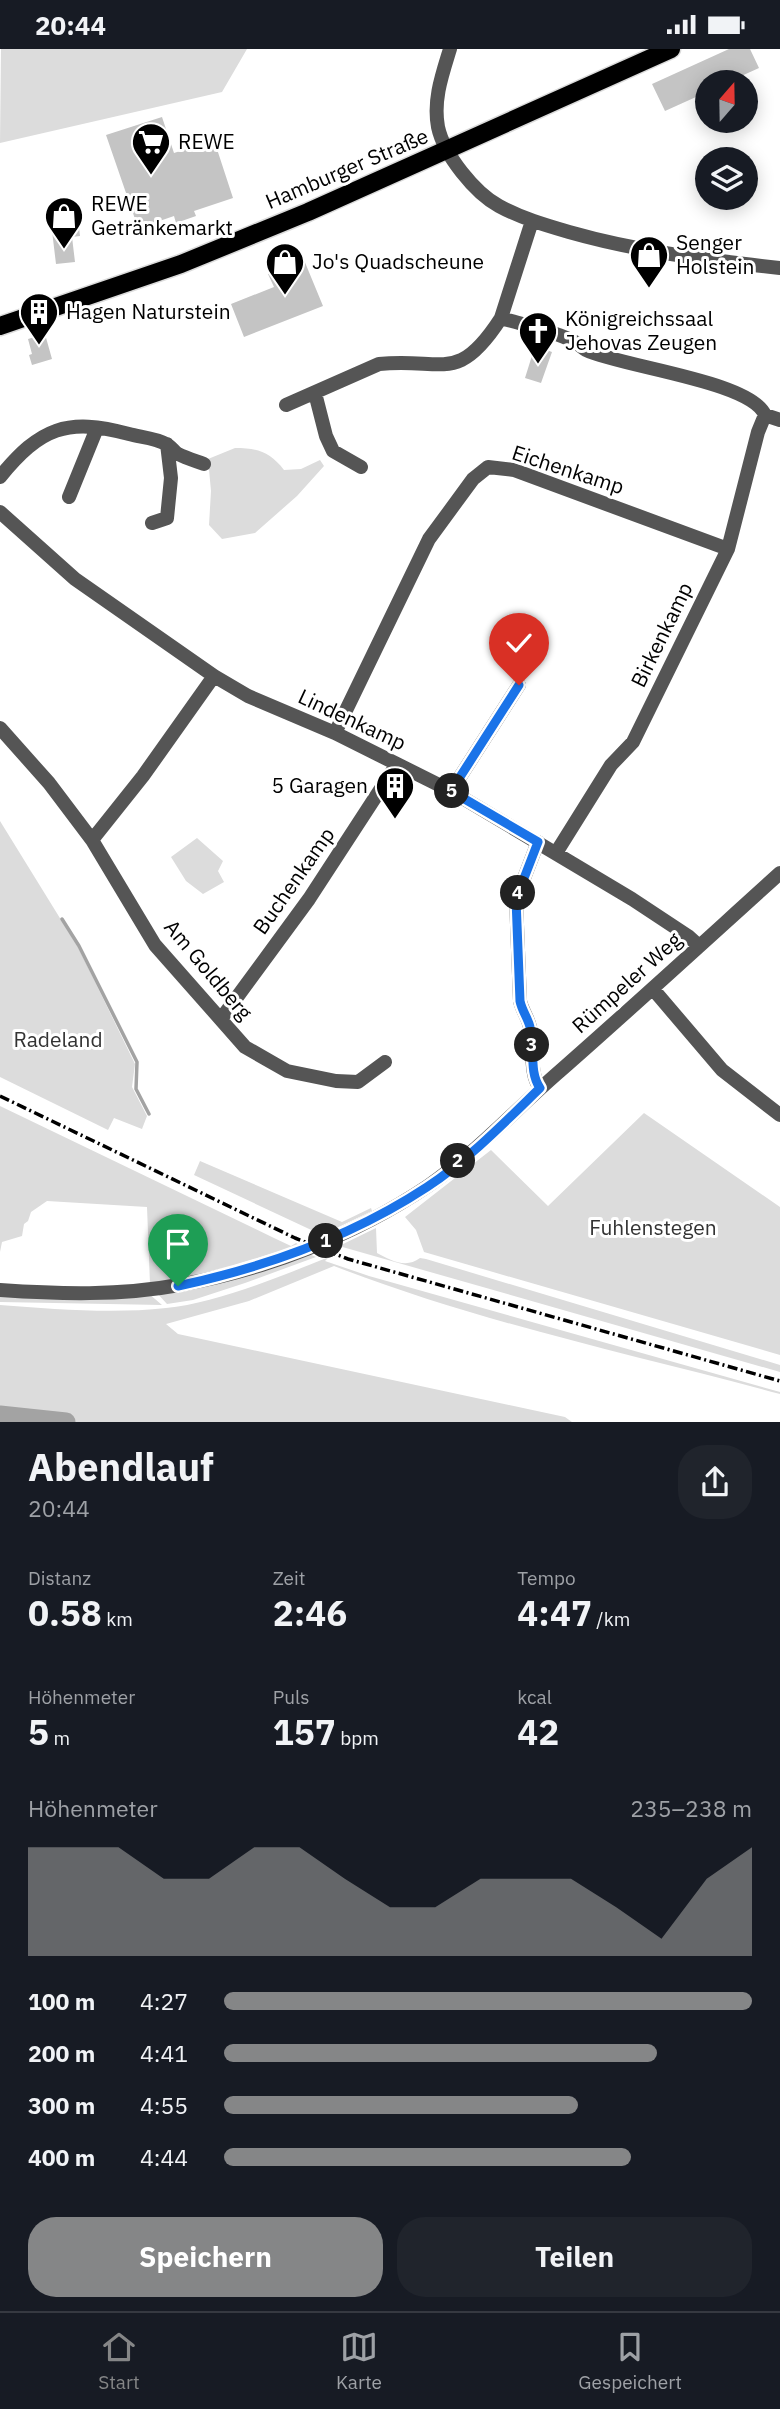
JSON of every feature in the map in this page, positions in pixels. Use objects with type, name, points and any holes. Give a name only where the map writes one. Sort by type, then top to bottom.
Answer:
[{"type":"main road","points":[[447,150],[671,49]]},
{"type":"main road","name":"Hamburger Straße","points":[[0,326],[181,264],[447,150]]},
{"type":"street","points":[[447,150],[439,128],[436,97],[450,49]]},
{"type":"street","name":"Hamburger Straße","points":[[447,150],[465,177],[497,205],[532,221],[643,250],[698,260],[780,268]]},
{"type":"street","points":[[286,405],[379,364],[454,365],[466,358],[501,318],[532,221]]},
{"type":"street","points":[[501,318],[572,340],[586,350],[663,373],[683,374],[755,402],[765,415],[780,420]]},
{"type":"street","points":[[315,393],[326,436],[333,450],[361,467]]},
{"type":"street","name":"Birkenkamp","points":[[556,853],[611,765],[633,742],[728,549],[758,432],[765,415]]},
{"type":"street","points":[[0,477],[26,448],[58,428],[97,428],[167,444],[176,453],[204,464]]},
{"type":"street","points":[[69,498],[97,428]]},
{"type":"street","points":[[152,523],[167,518],[171,478],[167,444]]},
{"type":"street","name":"Eichenkamp","points":[[335,733],[429,539],[474,479],[488,467],[514,470],[728,549]]},
{"type":"street","name":"Lindenkamp","points":[[0,512],[75,579],[214,676],[248,696],[335,733],[451,791],[677,928],[699,946]]},
{"type":"street","points":[[92,839],[143,776],[214,676]]},
{"type":"street","points":[[451,791],[519,685]]},
{"type":"street","name":"Am Goldberg","points":[[0,728],[49,783],[92,839],[155,945],[244,1047],[287,1071],[311,1077],[358,1082],[385,1062]]},
{"type":"street","name":"Buchenkamp","points":[[221,1019],[309,899],[397,764]]},
{"type":"street","points":[[538,842],[516,899],[520,1001],[523,1014],[530,1025],[535,1079],[540,1088]]},
{"type":"street","name":"Rümpeler Weg","points":[[0,1290],[69,1293],[148,1289],[204,1280],[283,1258],[332,1238],[426,1187],[490,1135],[780,873]]},
{"type":"street","points":[[653,989],[722,1070],[780,1115]]},
{"type":"green space","points":[[1,49],[247,49],[222,92],[0,143]]},
{"type":"green space","points":[[235,448],[262,452],[274,459],[284,470],[301,469],[320,460],[324,466],[297,496],[255,533],[222,539],[209,525],[211,491],[208,459]]},
{"type":"green space","name":"Radeland","points":[[0,821],[79,949],[135,1064],[132,1087],[147,1116],[142,1129],[114,1118],[108,1130],[0,1077]]},
{"type":"green space","points":[[197,838],[223,861],[218,871],[224,882],[203,894],[186,881],[171,857]]},
{"type":"green space","points":[[0,1106],[291,1246],[296,1243],[299,1245],[210,1273],[150,1284],[147,1207],[47,1201],[31,1212],[24,1224],[22,1236],[2,1242],[0,1252]]},
{"type":"green space","name":"Fuhlenstegen","points":[[644,1113],[780,1207],[780,1355],[424,1252],[416,1230],[405,1217],[491,1150],[548,1206]]},
{"type":"green space","points":[[200,1161],[342,1222],[371,1208],[372,1211],[322,1235],[194,1175]]},
{"type":"green space","points":[[376,1228],[377,1253],[393,1261],[409,1263],[420,1258],[426,1259],[780,1365],[780,1372],[339,1246]]},
{"type":"green space","points":[[307,1253],[316,1257],[193,1300],[167,1304],[156,1292]]},
{"type":"green space","points":[[329,1257],[325,1261],[369,1276],[780,1394],[499,1321],[334,1266],[249,1301],[166,1324],[178,1334],[565,1417],[572,1422],[0,1422],[0,1305],[104,1311],[166,1308],[227,1295]]},
{"type":"green space","points":[[148,1293],[162,1305],[0,1302],[0,1295]]},
{"type":"building","points":[[729,49],[750,49],[759,68],[695,70],[695,97],[665,111],[652,84]]},
{"type":"building","name":"REWE","points":[[162,117],[174,153],[214,140],[233,198],[194,211],[196,216],[176,223],[174,216],[148,225],[143,238],[129,232],[135,219],[106,135]]},
{"type":"building","name":"REWE Getränkemarkt","points":[[77,210],[80,236],[72,237],[75,262],[56,264],[50,214]]},
{"type":"building","name":"Jo's Quadscheune","points":[[304,260],[323,306],[244,337],[231,304],[274,287],[268,274]]},
{"type":"building","name":"Hagen Naturstein","points":[[45,334],[52,359],[32,365],[28,339]]},
{"type":"building","name":"Königreichssaal Jehovas Zeugen","points":[[535,346],[552,352],[541,383],[525,378]]},
{"type":"waterway","points":[[62,919],[79,946],[137,1062],[136,1089],[149,1114]]},
{"type":"waterway","points":[[0,1415],[66,1422]]},
{"type":"railway","points":[[0,1096],[295,1238],[348,1259],[780,1381]]},
{"type":"place","name":"REWE","points":[[151,176]]},
{"type":"place","name":"REWE Getränkemarkt","points":[[64,250]]},
{"type":"place","name":"Senger Holstein","points":[[649,289]]},
{"type":"place","name":"Jo's Quadscheune","points":[[285,296]]},
{"type":"place","name":"Hagen Naturstein","points":[[39,346]]},
{"type":"place","name":"Königreichssaal Jehovas Zeugen","points":[[538,365]]},
{"type":"place","name":"5 Garagen","points":[[395,820]]},
{"type":"route","points":[[178,1286],[283,1258],[321,1243],[375,1216],[441,1176],[495,1131],[540,1088],[535,1079],[530,1025],[523,1014],[520,1001],[516,899],[538,842],[451,791],[519,685]]}]
